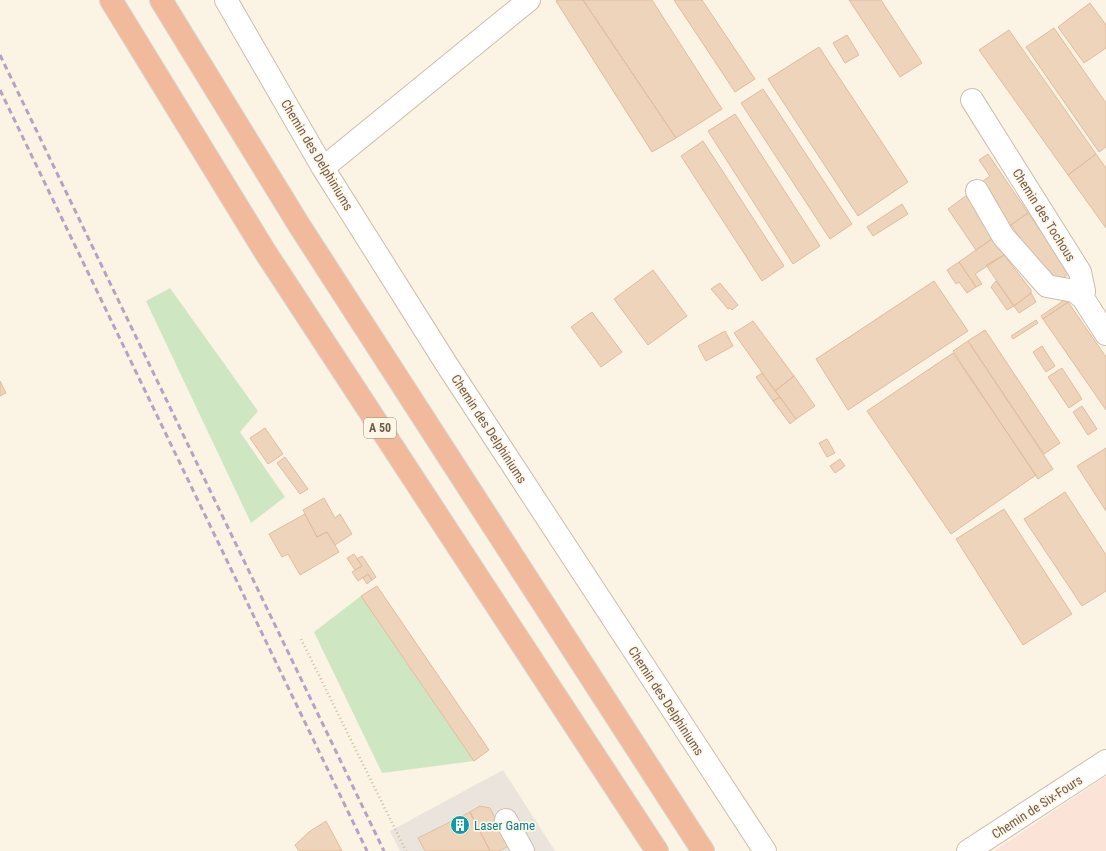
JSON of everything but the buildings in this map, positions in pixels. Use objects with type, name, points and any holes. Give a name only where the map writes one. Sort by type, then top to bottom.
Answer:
[{"type":"highway","name":"A 50","points":[[111,0],[264,250],[657,851]]},
{"type":"highway","points":[[161,0],[299,224],[703,851]]},
{"type":"street","name":"Chemin des Delphiniums","points":[[226,0],[323,168],[455,378],[765,851]]},
{"type":"street","points":[[323,168],[529,0]]},
{"type":"street","name":"Chemin des Tochous","points":[[972,100],[1080,272],[1084,291],[1083,298],[1106,334]]},
{"type":"street","points":[[977,191],[1003,236],[1047,286],[1074,291],[1083,298]]},
{"type":"street","name":"Chemin de Six-Fours","points":[[968,851],[1106,761]]},
{"type":"street","points":[[506,820],[523,851]]},
{"type":"path","points":[[301,639],[406,851]]},
{"type":"shaded area","points":[[503,770],[555,851],[400,851],[390,831]]},
{"type":"shaded area","points":[[1106,776],[1106,851],[994,851]]},
{"type":"green space","points":[[170,288],[258,411],[240,432],[285,497],[251,523],[146,301]]},
{"type":"green space","points":[[361,596],[474,761],[382,773],[314,632]]},
{"type":"railway","points":[[0,55],[384,851]]},
{"type":"railway","points":[[0,90],[367,851]]},
{"type":"place","name":"Laser Game","points":[[460,825]]}]
